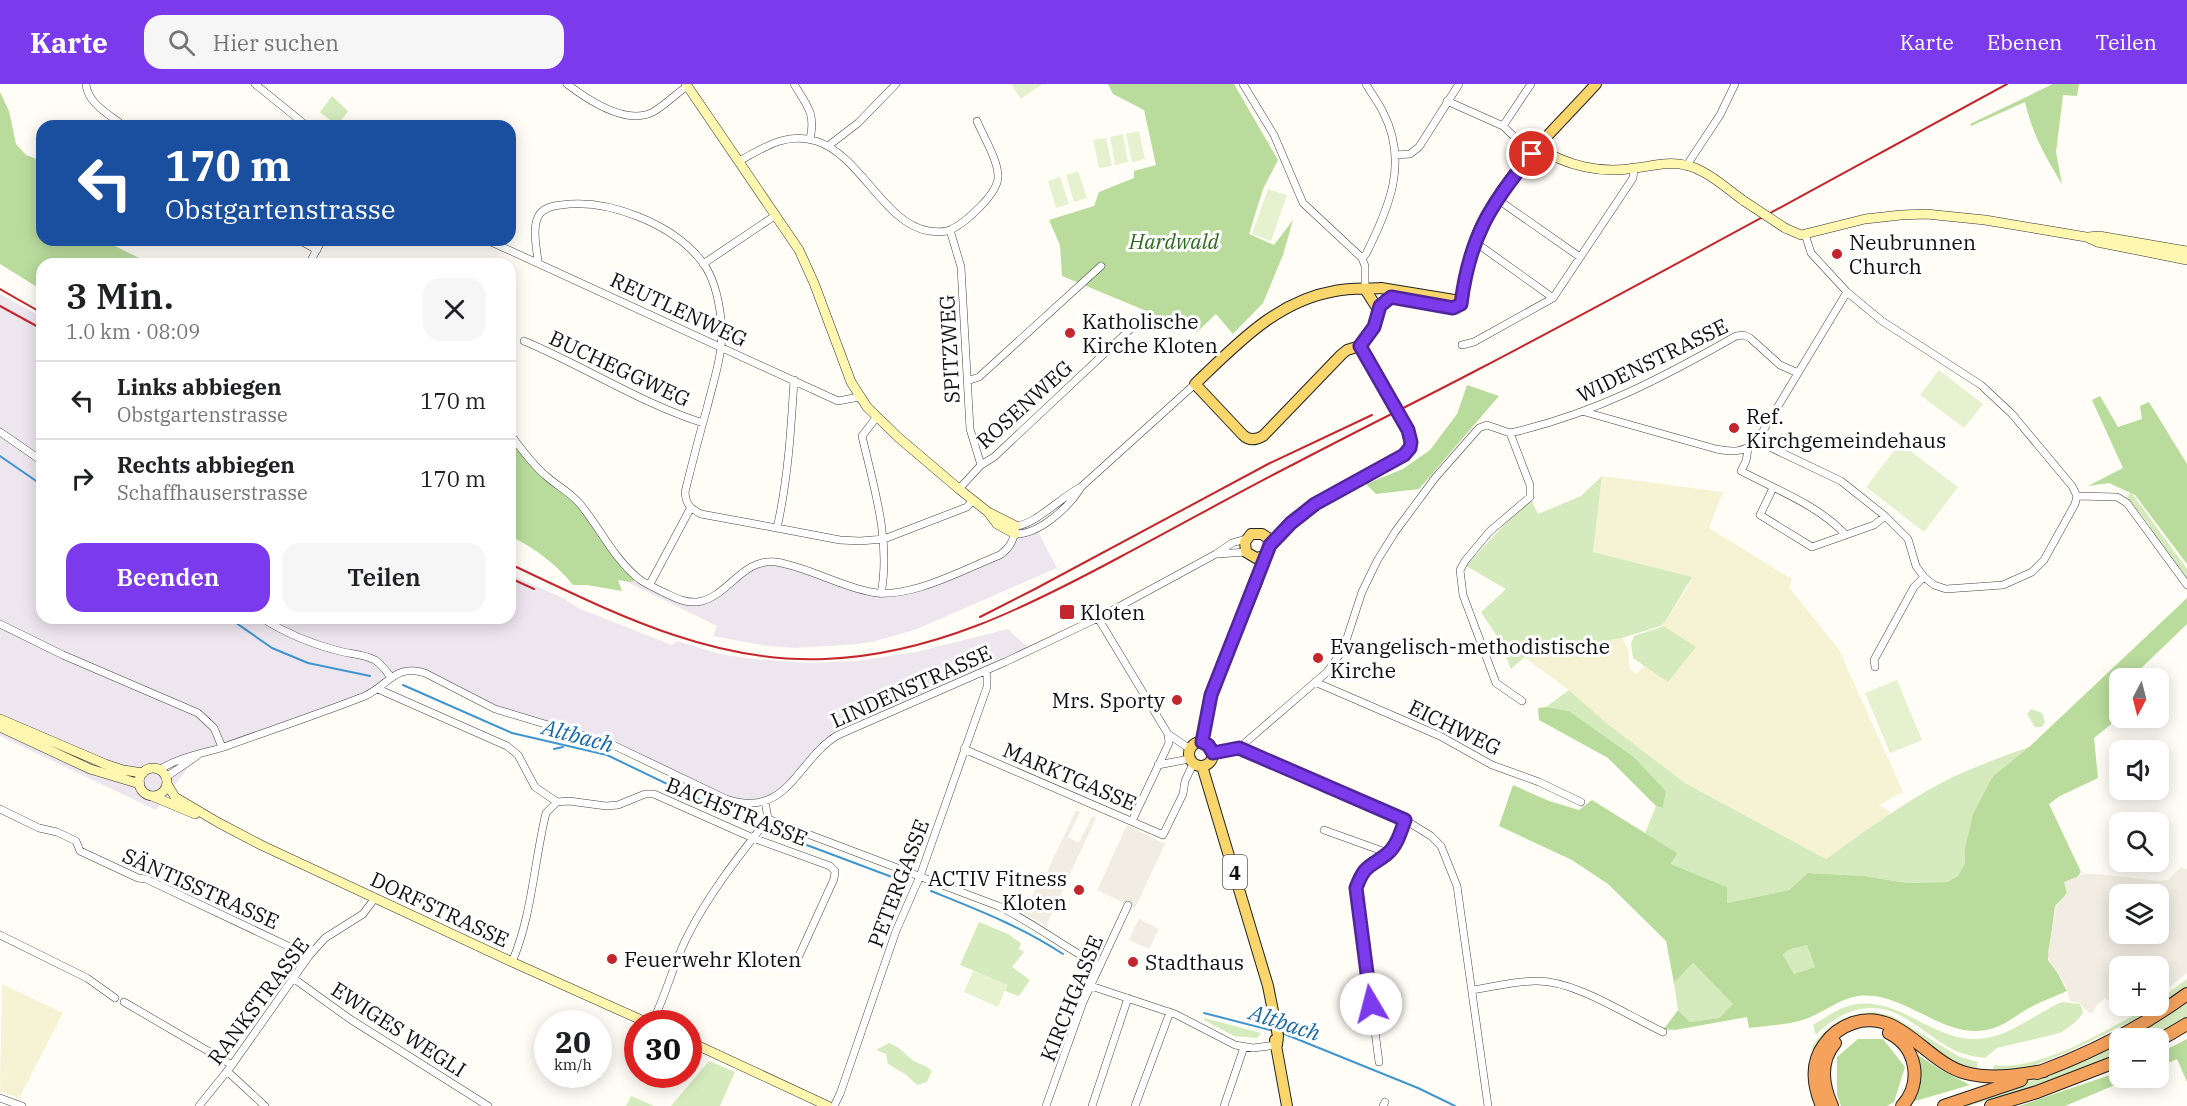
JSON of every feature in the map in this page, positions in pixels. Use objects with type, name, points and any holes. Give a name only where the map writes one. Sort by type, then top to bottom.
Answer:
[{"type":"highway","points":[[1944,1106],[2044,1071],[2124,1035],[2187,994]]},
{"type":"highway","points":[[1822,1106],[1814,1075],[1817,1056],[1835,1033],[1846,1026],[1864,1020],[1878,1021],[1897,1028],[1943,1063],[1967,1074],[1999,1078],[2044,1071]]},
{"type":"highway","points":[[2169,1035],[2187,1024]]},
{"type":"highway","points":[[1832,1106],[1824,1083],[1826,1057],[1831,1047],[1842,1037],[1850,1032],[1867,1028],[1890,1033],[1904,1043],[1909,1052],[1915,1068],[1915,1080],[1910,1096],[1902,1106]]},
{"type":"highway","points":[[1991,1106],[2037,1092],[2109,1064]]},
{"type":"main road","points":[[1461,304],[1464,277],[1485,217],[1538,147],[1596,84]]},
{"type":"main road","points":[[1381,288],[1454,300],[1461,304],[1453,308],[1391,297],[1383,303],[1374,327],[1360,346],[1341,355],[1311,385],[1301,399],[1256,440],[1242,435],[1195,384],[1252,331],[1284,309],[1306,299],[1334,291],[1381,288]]},
{"type":"main road","points":[[1365,289],[1379,311]]},
{"type":"main road","points":[[1202,742],[1211,695],[1270,545],[1291,523],[1315,504],[1404,455],[1410,448],[1408,430],[1360,346]]},
{"type":"main road","points":[[1262,534],[1291,523]]},
{"type":"main road","points":[[1253,589],[1249,554],[1245,545],[1246,539],[1254,533],[1262,534],[1268,538],[1270,545]]},
{"type":"main road","points":[[1249,554],[1260,558],[1264,556]]},
{"type":"main road","points":[[1202,742],[1208,745],[1213,753],[1211,761],[1193,760],[1195,744],[1202,742]]},
{"type":"main road","name":"4","points":[[1193,760],[1244,901],[1264,979],[1268,986],[1287,1106]]},
{"type":"street","points":[[86,84],[87,92],[94,102],[116,120]]},
{"type":"street","points":[[255,84],[300,120]]},
{"type":"street","points":[[567,84],[603,106],[634,116],[653,112],[686,85],[799,250],[859,397],[876,418],[959,489],[1016,530]]},
{"type":"street","points":[[794,84],[812,115],[814,124],[810,140]]},
{"type":"street","points":[[828,146],[858,123],[896,84]]},
{"type":"street","points":[[1243,84],[1275,135],[1303,203],[1362,258],[1365,266],[1365,289]]},
{"type":"street","points":[[1362,258],[1384,216],[1393,191],[1395,155],[1391,132],[1384,112],[1366,84]]},
{"type":"street","points":[[1395,155],[1415,152],[1459,84]]},
{"type":"street","points":[[1503,126],[1531,84]]},
{"type":"street","points":[[1687,165],[1720,115],[1735,84]]},
{"type":"street","points":[[1447,102],[1503,126],[1524,146]]},
{"type":"street","points":[[739,161],[780,140],[799,138],[810,140],[840,153],[898,215],[911,225],[928,231],[950,230],[991,197],[999,177],[996,164],[976,121]]},
{"type":"street","points":[[1538,147],[1583,167],[1616,170],[1634,169],[1665,162],[1687,165],[1706,174],[1797,234],[1865,219],[1926,214],[1975,218],[2187,251]]},
{"type":"street","points":[[1462,345],[1474,342],[1552,298],[1633,178],[1634,169]]},
{"type":"street","points":[[1497,199],[1580,257]]},
{"type":"street","points":[[538,262],[536,226],[538,215],[552,207],[582,204],[618,209],[645,220],[677,239],[703,264],[716,296],[721,319],[722,347],[685,492],[686,503],[690,509],[702,514],[840,540],[860,541],[884,539],[968,507],[973,500]]},
{"type":"street","points":[[703,264],[776,215]]},
{"type":"street","name":"SPITZWEG","points":[[950,230],[961,267],[970,429],[981,465]]},
{"type":"street","points":[[1757,441],[1841,481],[1885,516],[1908,539],[1916,566],[1924,577],[1934,585],[1946,590],[2003,585],[2032,572],[2044,560],[2075,504],[2077,496],[2072,486],[2012,414],[1981,385],[1882,321],[1847,292],[1810,253],[1805,234]]},
{"type":"street","points":[[2086,237],[2097,242],[2187,260]]},
{"type":"street","points":[[1475,242],[1552,298]]},
{"type":"street","points":[[310,246],[317,250]]},
{"type":"street","points":[[312,258],[319,246]]},
{"type":"street","name":"REUTLENWEG","points":[[501,246],[838,401],[859,397]]},
{"type":"street","points":[[967,381],[979,377],[1101,266]]},
{"type":"street","points":[[1585,412],[1716,449],[1732,452],[1748,449],[1757,441],[1847,292]]},
{"type":"street","name":"ROSENWEG","points":[[959,489],[981,465],[994,457],[1139,321]]},
{"type":"street","name":"WIDENSTRASSE","points":[[1510,433],[1585,412],[1624,396],[1736,336],[1744,335],[1750,338],[1780,365],[1798,374]]},
{"type":"street","name":"BUCHEGGWEG","points":[[524,341],[564,358],[674,414],[703,423]]},
{"type":"street","points":[[777,528],[784,498],[794,380]]},
{"type":"street","points":[[516,442],[546,477],[567,491],[580,504],[618,557],[639,579],[680,600],[698,602],[714,595],[746,569],[762,562],[771,562],[881,594],[911,591],[1000,555],[1011,545],[1016,530],[1034,521],[1068,493],[1081,487],[1195,384]]},
{"type":"street","points":[[876,418],[862,436],[884,539],[885,569],[881,594]]},
{"type":"street","points":[[1213,753],[1239,748],[1327,672],[1343,650],[1362,592],[1395,532],[1435,478],[1479,428],[1488,425],[1510,433],[1530,485],[1530,497],[1489,532],[1465,561],[1460,570],[1463,595],[1497,683],[1522,701]]},
{"type":"street","points":[[0,432],[36,457]]},
{"type":"street","points":[[1748,449],[1741,471],[1799,500],[1832,520],[1845,535]]},
{"type":"street","points":[[1773,488],[1760,515],[1812,547],[1874,525],[1885,516]]},
{"type":"street","points":[[2077,496],[2117,497],[2127,503],[2187,585]]},
{"type":"street","points":[[650,584],[690,509]]},
{"type":"street","name":"LINDENSTRASSE","points":[[765,801],[781,794],[790,786],[814,755],[832,739],[1098,618],[1232,543],[1246,539]]},
{"type":"street","name":"LINDENSTRASSE","points":[[1216,554],[1233,551],[1249,554]]},
{"type":"street","points":[[1875,667],[1874,660],[1914,587],[1924,577]]},
{"type":"street","points":[[1098,618],[1168,734],[1193,760]]},
{"type":"street","points":[[0,624],[63,655],[198,713],[214,728],[222,747]]},
{"type":"street","points":[[273,624],[310,642],[373,659],[391,677]]},
{"type":"street","points":[[0,727],[90,769],[140,784],[145,793],[151,796],[161,794],[164,777],[197,756],[362,698],[405,670],[425,673],[495,710],[611,744],[726,799],[743,803],[765,801],[768,819],[696,920],[656,1010]]},
{"type":"street","name":"PETERGASSE","points":[[834,1106],[896,931],[920,876],[987,687],[987,670]]},
{"type":"street","name":"EICHWEG","points":[[1316,682],[1440,736],[1492,765],[1539,782],[1581,802]]},
{"type":"street","points":[[378,689],[507,746],[518,755],[535,787],[557,802],[546,813],[524,925],[512,962]]},
{"type":"street","points":[[0,718],[105,764],[143,773],[150,769],[164,777]]},
{"type":"street","points":[[1132,821],[1169,743],[1168,734]]},
{"type":"street","points":[[1239,748],[1405,820],[1431,836],[1441,846],[1457,886],[1488,1106]]},
{"type":"street","name":"MARKTGASSE","points":[[964,749],[1162,835],[1183,794],[1193,760]]},
{"type":"street","points":[[1158,765],[1193,760]]},
{"type":"street","points":[[140,784],[143,773]]},
{"type":"street","name":"DORFSTRASSE","points":[[164,777],[175,797],[219,824]]},
{"type":"street","name":"BACHSTRASSE","points":[[557,802],[569,801],[606,806],[618,805],[645,794],[654,794],[753,838],[830,866],[835,871],[834,879],[798,958]]},
{"type":"street","name":"DORFSTRASSE","points":[[151,796],[219,824],[512,962],[624,1012]]},
{"type":"street","name":"SÄNTISSTRASSE","points":[[0,809],[39,828],[57,832],[76,841],[80,850],[309,956]]},
{"type":"street","points":[[768,819],[998,906],[1024,919],[1076,954],[1100,966]]},
{"type":"street","points":[[1379,1062],[1356,888],[1362,873],[1374,862],[1388,854],[1394,846],[1405,820]]},
{"type":"street","points":[[1324,830],[1388,854]]},
{"type":"street","name":"RANKSTRASSE","points":[[199,1106],[232,1065],[309,956],[325,938],[363,914],[375,898]]},
{"type":"street","name":"KIRCHGASSE","points":[[1046,1106],[1083,1002],[1128,905]]},
{"type":"street","points":[[0,935],[87,978],[115,998]]},
{"type":"street","name":"EWIGES WEGLI","points":[[293,978],[350,1019],[488,1106]]},
{"type":"street","points":[[1472,990],[1537,981],[1558,984],[1579,991],[1664,1032]]},
{"type":"street","points":[[1091,986],[1170,1012],[1227,1041],[1244,1047],[1275,1035]]},
{"type":"street","points":[[1092,1106],[1128,998]]},
{"type":"street","points":[[124,1002],[232,1065]]},
{"type":"street","points":[[1136,1106],[1170,1012]]},
{"type":"street","points":[[1224,1106],[1244,1047]]},
{"type":"street","points":[[702,1048],[828,1106]]},
{"type":"street","points":[[226,1071],[265,1106]]},
{"type":"street","points":[[0,1098],[22,1106]]},
{"type":"shaded area","points":[[0,294],[36,314],[36,624],[516,624],[516,577],[565,599],[578,608],[672,645],[677,641],[720,654],[752,659],[810,663],[858,661],[916,652],[1008,629],[1027,647],[987,670],[838,735],[772,798],[738,802],[624,749],[518,718],[446,683],[405,671],[378,689],[197,756],[156,810],[0,736]]},
{"type":"shaded area","points":[[1602,476],[1723,492],[1709,528],[1792,579],[1789,587],[1839,650],[1903,792],[1879,805],[1891,813],[1826,859],[1685,783],[1524,657],[1558,650],[1568,651],[1576,646],[1622,638],[1628,649],[1630,670],[1637,674],[1644,666],[1664,626],[1660,626],[1689,585],[1593,552]]},
{"type":"shaded area","points":[[1016,526],[1035,526],[1057,568],[917,629],[857,644],[795,648],[767,646],[713,636],[717,626],[617,579],[631,582],[639,579],[680,600],[706,600],[740,574],[771,562],[870,592],[911,591],[1008,549]]},
{"type":"shaded area","points":[[1076,810],[1080,812],[1068,837],[1079,843],[1092,816],[1096,818],[1046,926],[1007,904],[1009,898],[1018,902],[1017,906],[1026,910],[1039,882],[1042,883]]},
{"type":"shaded area","points":[[1127,825],[1165,844],[1135,908],[1097,890]]},
{"type":"shaded area","points":[[2181,867],[2187,870],[2187,973],[2169,987],[2169,956],[2109,956],[2109,1001],[2105,998],[2092,1014],[2081,1004],[2070,1001],[2065,984],[2049,960],[2048,952],[2056,907],[2067,894],[2064,882],[2084,874],[2168,880]]},
{"type":"shaded area","points":[[1139,919],[1159,929],[1149,949],[1129,940]]},
{"type":"shaded area","points":[[2,984],[63,1013],[19,1098],[0,1091]]},
{"type":"green space","points":[[1011,84],[1043,84],[1021,99]]},
{"type":"green space","name":"Hardwald","points":[[1108,84],[1234,84],[1278,160],[1263,189],[1249,234],[1274,245],[1293,220],[1283,255],[1263,303],[1233,334],[1216,314],[1197,332],[1062,276],[1060,245],[1049,220],[1094,206],[1099,192],[1134,178],[1134,171],[1156,165],[1144,110],[1113,94]]},
{"type":"green space","points":[[2053,84],[2079,84],[2077,96],[2063,95],[2056,152],[2062,184],[2040,145],[2025,102],[1971,126],[1970,124]]},
{"type":"green space","points":[[0,92],[9,111],[16,144],[26,155],[36,159],[36,246],[115,246],[139,258],[36,258],[36,286],[0,264]]},
{"type":"green space","points":[[332,96],[348,111],[341,120],[330,120],[320,112]]},
{"type":"green space","points":[[1139,131],[1145,159],[1132,162],[1126,134]]},
{"type":"green space","points":[[1123,134],[1128,162],[1115,165],[1110,137]]},
{"type":"green space","points":[[1106,138],[1112,166],[1099,168],[1093,140]]},
{"type":"green space","points":[[1078,171],[1087,198],[1074,202],[1066,175]]},
{"type":"green space","points":[[1060,177],[1069,204],[1056,208],[1048,181]]},
{"type":"green space","points":[[1268,189],[1287,195],[1271,241],[1252,234]]},
{"type":"green space","points":[[1939,370],[1983,404],[1964,428],[1920,395]]},
{"type":"green space","points":[[1467,385],[1499,396],[1419,489],[1376,494],[1366,484],[1403,469],[1430,450],[1457,414]]},
{"type":"green space","points":[[2100,396],[2118,427],[2142,419],[2140,406],[2149,402],[2187,464],[2187,564],[2135,495],[2109,483],[2088,486],[2123,468],[2092,400]]},
{"type":"green space","points":[[516,442],[536,467],[567,491],[639,579],[631,582],[618,580],[622,591],[573,585],[560,570],[516,539]]},
{"type":"green space","points":[[1900,443],[1958,487],[1924,532],[1866,487]]},
{"type":"green space","points":[[1602,476],[1593,552],[1692,577],[1665,622],[1660,626],[1622,638],[1576,646],[1568,651],[1558,650],[1526,656],[1511,669],[1500,641],[1481,612],[1506,589],[1466,566],[1530,497],[1538,514],[1581,496]]},
{"type":"green space","points":[[2131,492],[2187,569],[2187,579],[2127,497]]},
{"type":"green space","points":[[2187,598],[2187,624],[2141,668],[2113,668]]},
{"type":"green space","points":[[1664,626],[1696,647],[1668,682],[1633,658],[1631,644],[1634,636]]},
{"type":"green space","points":[[2109,672],[2109,726],[2094,738],[2098,778],[2060,796],[2049,804],[2081,872],[2055,906],[2048,960],[2067,991],[2041,1002],[1999,1026],[1976,1031],[1959,1029],[1876,996],[1858,996],[1843,1000],[1807,1019],[1787,1024],[1749,1028],[1747,1017],[1675,1030],[1664,1029],[1678,1010],[1690,1022],[1719,1018],[1733,1004],[1693,963],[1674,983],[1666,941],[1608,884],[1572,860],[1499,826],[1513,785],[1549,801],[1579,810],[1592,800],[1677,853],[1671,864],[1727,887],[1727,903],[1789,890],[1808,873],[1864,876],[1908,883],[1947,882],[1958,876],[1965,863],[1965,849],[1973,814],[1993,776],[2029,747]],"holes":[[[1807,945],[1815,967],[1794,974],[1783,955],[1788,950]]]},
{"type":"green space","points":[[1897,680],[1922,740],[1890,753],[1865,693]]},
{"type":"green space","points":[[1569,690],[1605,722],[1685,783],[1826,859],[1893,812],[1946,781],[2029,747],[1993,776],[1965,849],[1965,863],[1958,876],[1947,882],[1908,883],[1864,876],[1808,873],[1789,890],[1727,903],[1727,887],[1671,864],[1676,853],[1645,833],[1656,806],[1663,808],[1666,791],[1635,758],[1569,711],[1546,707]]},
{"type":"green space","points":[[1538,708],[1569,711],[1635,758],[1666,791],[1663,808],[1656,806],[1608,758],[1539,720]]},
{"type":"green space","points":[[2031,709],[2042,713],[2045,722],[2042,727],[2035,727],[2027,714]]},
{"type":"green space","points":[[979,922],[1008,934],[1021,943],[1019,949],[1024,952],[1012,967],[1030,980],[1019,996],[1005,991],[1007,985],[960,965]]},
{"type":"green space","points":[[1807,945],[1815,967],[1794,974],[1783,955],[1788,950]]},
{"type":"green space","points":[[1693,963],[1734,1004],[1719,1018],[1690,1022],[1678,1010],[1674,983]]},
{"type":"green space","points":[[973,971],[1007,985],[998,1007],[964,992]]},
{"type":"green space","points":[[2187,979],[2187,988],[2169,999],[2169,992]]},
{"type":"green space","points":[[2062,1002],[2080,1004],[2083,1012],[2079,1019],[2070,1026],[2060,1033],[1997,1048],[1985,1058],[1958,1052],[1903,1017],[1884,1009],[1852,1011],[1824,1027],[1816,1035],[1813,1025],[1845,1007],[1863,1004],[1880,1005],[1960,1038],[1989,1038],[2011,1030]]},
{"type":"green space","points":[[2187,1002],[2187,1017],[2168,1028],[2148,1028],[2169,1016]]},
{"type":"green space","points":[[1874,1012],[1892,1016],[1960,1057],[1978,1062],[1976,1071],[1964,1068],[1864,1016],[1813,1052],[1812,1047],[1831,1026],[1846,1018]]},
{"type":"green space","points":[[2132,1016],[2142,1016],[2117,1028],[2110,1028]]},
{"type":"green space","points":[[1204,1018],[1261,1033],[1257,1038],[1234,1036]]},
{"type":"green space","points":[[2109,1028],[2109,1032],[2070,1051],[2025,1069],[1992,1072],[1994,1065],[2032,1062],[2054,1055]]},
{"type":"green space","points":[[1858,1039],[1883,1039],[1905,1067],[1894,1102],[1887,1106],[1841,1106],[1837,1095],[1837,1057]]},
{"type":"green space","points":[[2187,1039],[2187,1082],[2177,1059],[2169,1063],[2169,1048]]},
{"type":"green space","points":[[889,1043],[932,1071],[927,1082],[917,1085],[905,1074],[888,1064],[886,1054],[876,1050]]},
{"type":"green space","points":[[2109,1048],[2109,1058],[2055,1079],[1969,1106],[1958,1106],[2056,1072]]},
{"type":"green space","points":[[1918,1055],[1970,1085],[1912,1102],[1919,1086]]},
{"type":"green space","points":[[709,1061],[735,1072],[720,1106],[671,1106],[686,1088],[702,1088],[702,1069]]},
{"type":"green space","points":[[2109,1075],[2109,1088],[2065,1106],[2019,1106]]},
{"type":"green space","points":[[631,1096],[654,1106],[626,1106]]},
{"type":"waterway","name":"Altbach","points":[[0,456],[36,481]]},
{"type":"waterway","name":"Altbach","points":[[238,624],[272,648],[308,663],[370,676]]},
{"type":"waterway","name":"Altbach","points":[[403,685],[512,733],[607,755],[742,820]]},
{"type":"waterway","points":[[554,749],[563,747]]},
{"type":"waterway","name":"Altbach","points":[[780,835],[900,880]]},
{"type":"waterway","name":"Altbach","points":[[931,891],[1015,927],[1063,954]]},
{"type":"waterway","name":"Altbach","points":[[1204,1013],[1274,1031]]},
{"type":"waterway","name":"Altbach","points":[[1282,1033],[1418,1088],[1455,1106]]},
{"type":"railway","points":[[516,567],[662,631],[702,644],[742,653],[783,658],[825,659],[865,656],[941,638],[1014,610],[1085,576],[1274,474],[1613,298],[2007,84]]},
{"type":"railway","points":[[0,289],[36,310]]},
{"type":"railway","points":[[0,306],[36,326]]},
{"type":"railway","points":[[980,617],[1270,463],[1372,415]]},
{"type":"railway","points":[[516,581],[534,589]]},
{"type":"place","name":"Neubrunnen Church","points":[[1837,254]]},
{"type":"place","name":"Katholische Kirche Kloten","points":[[1070,333]]},
{"type":"place","name":"Ref. Kirchgemeindehaus","points":[[1734,428]]},
{"type":"place","name":"Kloten","points":[[1067,612]]},
{"type":"place","name":"Evangelisch-methodistische Kirche","points":[[1318,658]]},
{"type":"place","name":"Mrs. Sporty","points":[[1177,700]]},
{"type":"place","name":"ACTIV Fitness Kloten","points":[[1079,890]]},
{"type":"place","name":"Feuerwehr Kloten","points":[[612,959]]},
{"type":"place","name":"Stadthaus","points":[[1133,962]]},
{"type":"route","points":[[1371,1004],[1356,888],[1362,873],[1374,862],[1388,854],[1394,846],[1405,820],[1239,748],[1213,753],[1208,745],[1202,742],[1205,717],[1211,695],[1270,545],[1291,523],[1315,504],[1381,469],[1404,455],[1410,448],[1408,430],[1360,346],[1374,327],[1380,306],[1391,297],[1453,308],[1461,304],[1464,277],[1485,217],[1514,175],[1532,154]]}]
